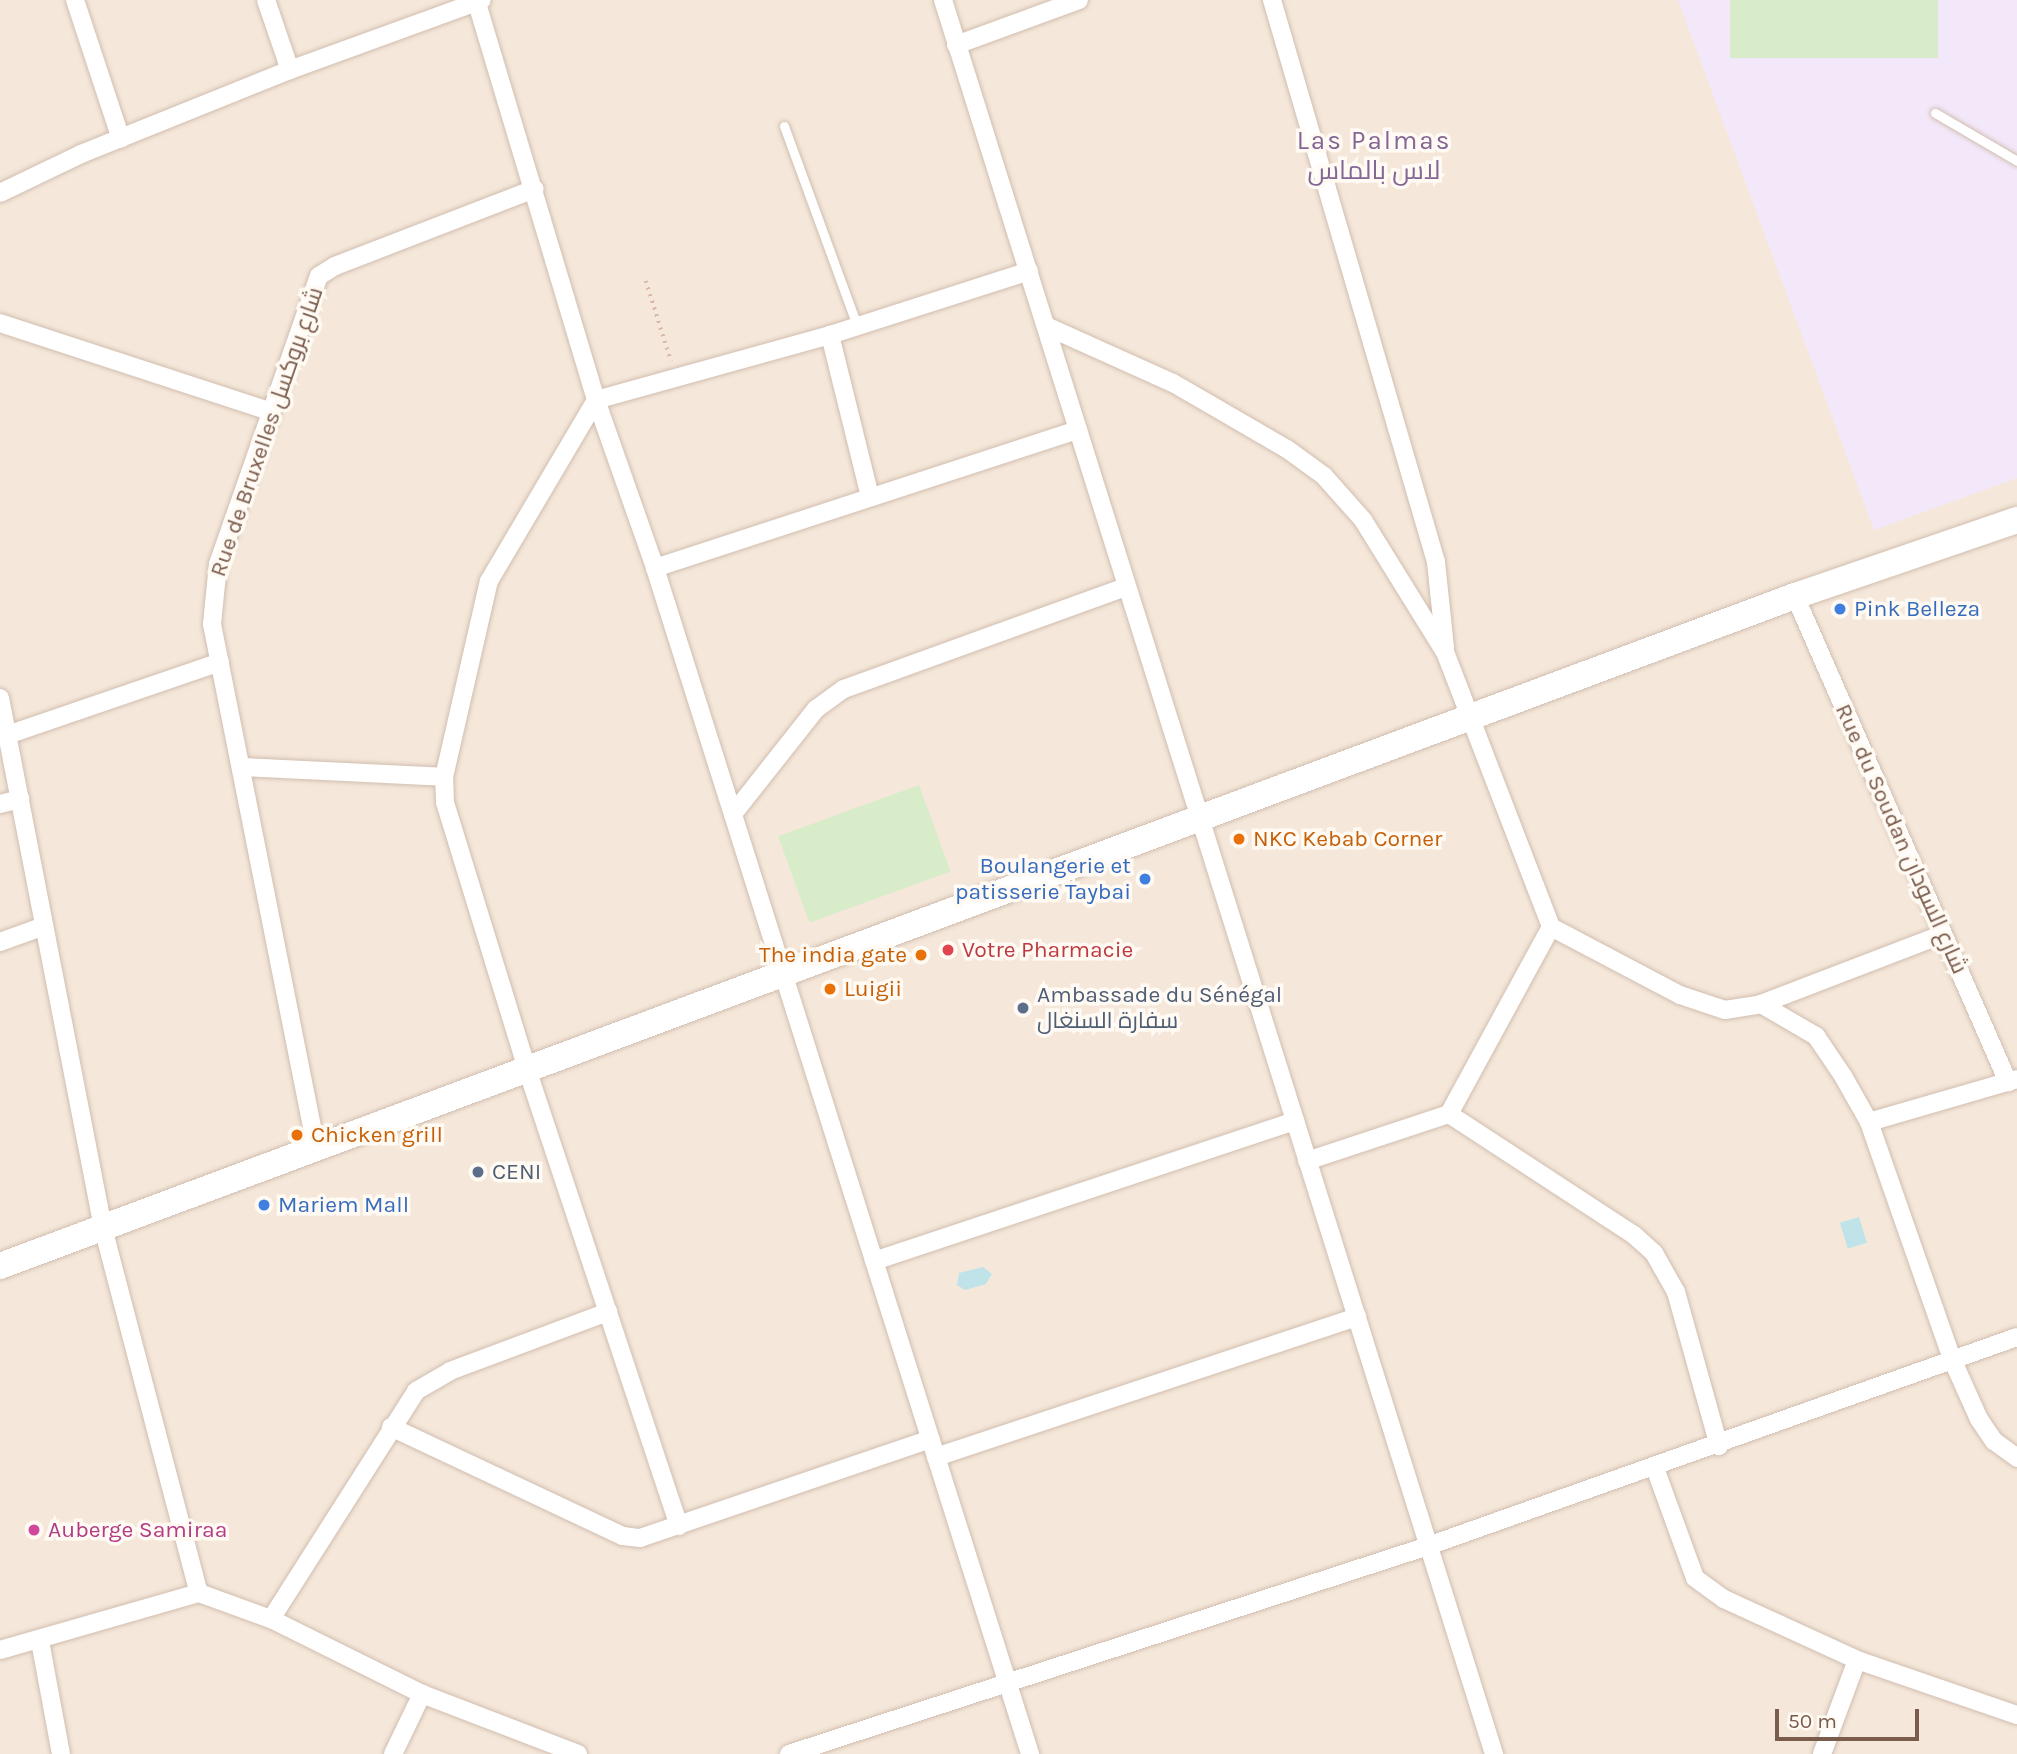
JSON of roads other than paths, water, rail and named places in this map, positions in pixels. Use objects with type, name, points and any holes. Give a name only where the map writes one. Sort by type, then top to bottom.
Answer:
[{"type":"main road","points":[[0,1266],[1795,596],[2017,520]]},
{"type":"street","points":[[75,0],[121,139]]},
{"type":"street","points":[[266,0],[290,70]]},
{"type":"street","points":[[943,0],[1494,1754]]},
{"type":"street","points":[[956,45],[1079,0]]},
{"type":"street","points":[[1272,0],[1436,562],[1445,652]]},
{"type":"street","points":[[0,193],[121,139],[290,70],[478,1],[536,189],[596,400],[655,568],[1030,1754]]},
{"type":"street","name":"Rue de Bruxelles شارع بروكسل","points":[[316,1147],[212,624],[218,564],[269,411],[325,271],[536,189]]},
{"type":"street","points":[[679,1526],[527,1069],[451,830],[444,778],[493,570],[596,400],[830,335],[1028,271]]},
{"type":"street","points":[[0,323],[269,411]]},
{"type":"street","points":[[1046,326],[1173,383],[1324,476],[1363,520],[1445,652],[1551,927],[1700,1004],[1725,1010],[1761,1004],[1943,934]]},
{"type":"street","points":[[830,335],[870,497]]},
{"type":"street","points":[[655,568],[1078,430]]},
{"type":"street","points":[[733,814],[817,709],[844,689],[1126,587]]},
{"type":"street","name":"Rue du Soudan شارع السودان","points":[[1795,596],[1943,934],[2012,1080]]},
{"type":"street","points":[[7,735],[220,662]]},
{"type":"street","points":[[0,698],[103,1228],[199,1593]]},
{"type":"street","points":[[241,767],[444,778]]},
{"type":"street","points":[[0,804],[20,799]]},
{"type":"street","points":[[0,942],[44,926]]},
{"type":"street","points":[[1307,1161],[1449,1114],[1551,927]]},
{"type":"street","points":[[1761,1004],[1816,1036],[1869,1122],[1952,1359],[1979,1419],[1994,1441],[2017,1458]]},
{"type":"street","points":[[1869,1122],[2012,1080]]},
{"type":"street","points":[[1449,1114],[1634,1235],[1654,1253],[1676,1292],[1719,1446]]},
{"type":"street","points":[[874,1261],[1295,1121]]},
{"type":"street","points":[[271,1619],[416,1391],[450,1371],[608,1312]]},
{"type":"street","points":[[391,1427],[623,1536],[640,1538],[1357,1317]]},
{"type":"street","points":[[789,1754],[1009,1686],[1234,1606],[1428,1546],[1719,1446],[2017,1337]]},
{"type":"street","points":[[1656,1468],[1695,1578],[1724,1599],[1857,1660],[2017,1715]]},
{"type":"street","points":[[0,1650],[40,1641],[199,1593],[271,1619],[422,1694],[578,1754]]},
{"type":"street","points":[[40,1641],[61,1754]]},
{"type":"street","points":[[1822,1754],[1857,1660]]},
{"type":"street","points":[[393,1754],[422,1694]]},
{"type":"lane","points":[[1935,113],[2017,161]]},
{"type":"lane","points":[[784,126],[857,326]]},
{"type":"water","points":[[1859,1217],[1867,1243],[1848,1249],[1840,1223]]},
{"type":"water","points":[[983,1267],[992,1274],[986,1284],[965,1290],[957,1285],[959,1273]]},
{"type":"place","name":"Pink Belleza","points":[[1840,609]]},
{"type":"place","name":"NKC Kebab Corner","points":[[1239,839]]},
{"type":"place","name":"Boulangerie et patisserie Taybai","points":[[1145,879]]},
{"type":"place","name":"Votre Pharmacie","points":[[948,950]]},
{"type":"place","name":"The india gate","points":[[921,955]]},
{"type":"place","name":"Luigii","points":[[830,989]]},
{"type":"place","name":"Ambassade du Sénégal سفارة السنغال","points":[[1023,1008]]},
{"type":"place","name":"Chicken grill","points":[[297,1135]]},
{"type":"place","name":"CENI","points":[[478,1172]]},
{"type":"place","name":"Mariem Mall","points":[[264,1205]]},
{"type":"place","name":"Auberge Samiraa","points":[[34,1530]]},
{"type":"district","name":"Las Palmas لاس بالماس","points":[[1374,156]]}]
